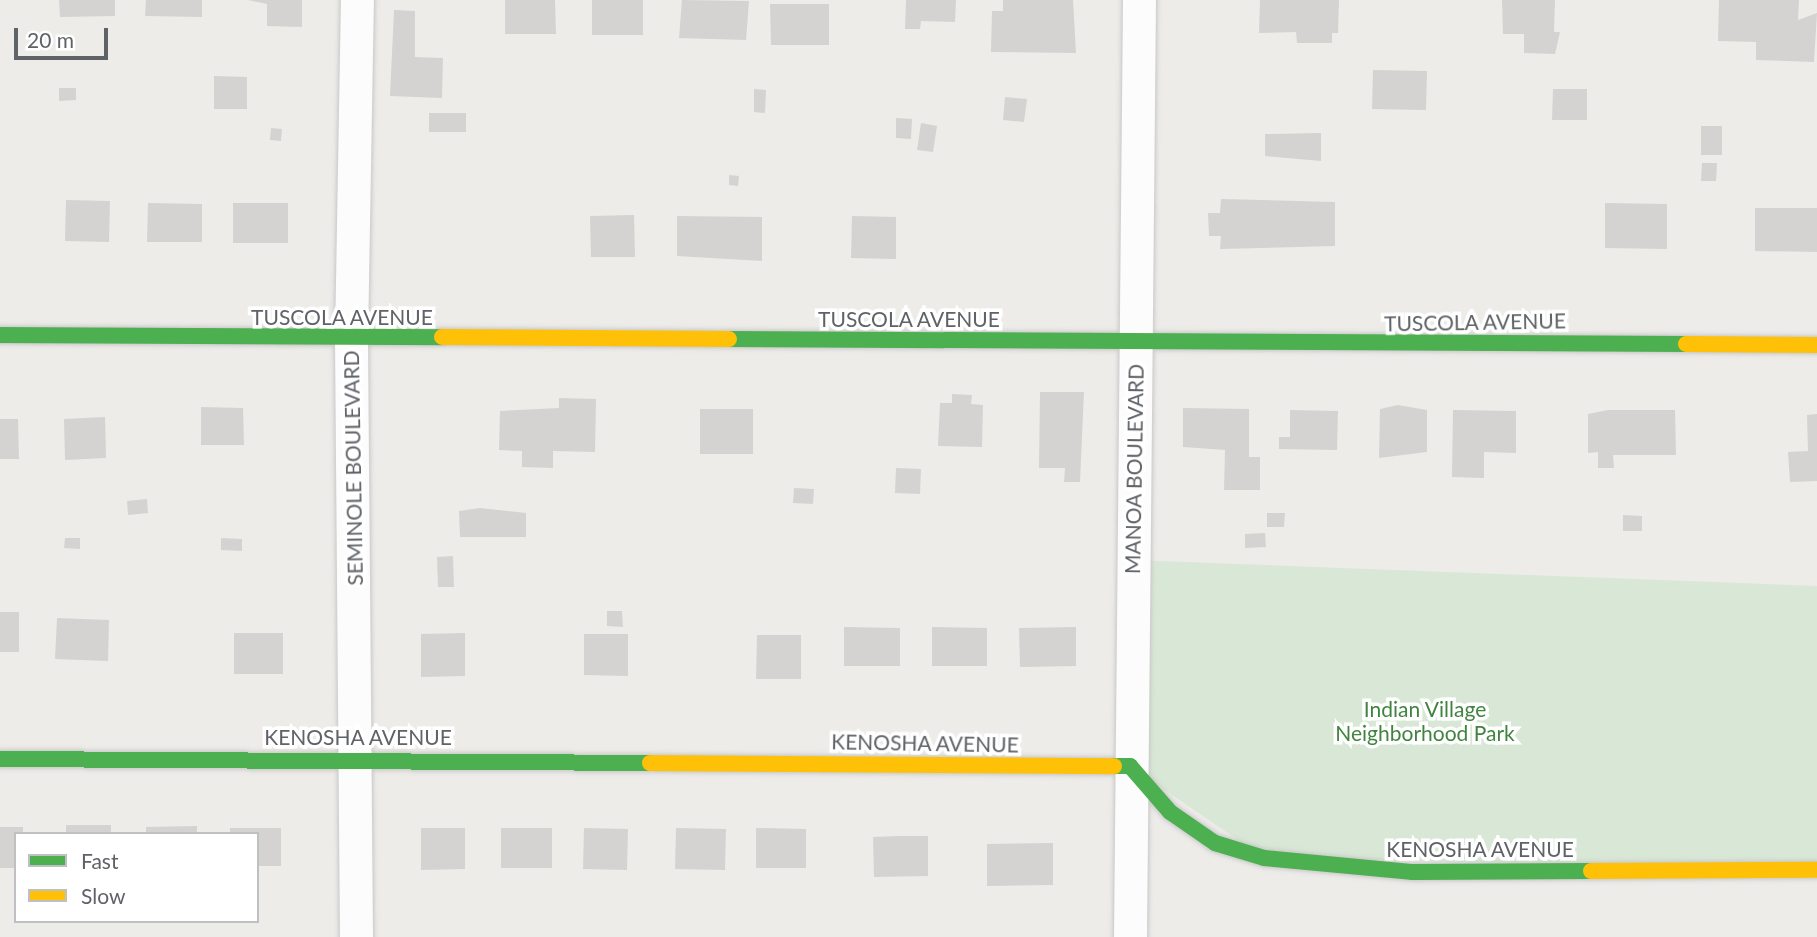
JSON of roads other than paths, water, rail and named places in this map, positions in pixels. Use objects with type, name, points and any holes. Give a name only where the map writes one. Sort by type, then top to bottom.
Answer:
[{"type":"street","name":"SEMINOLE BOULEVARD","points":[[356,937],[357,758],[351,339],[357,0]]},
{"type":"street","name":"MANOA BOULEVARD","points":[[1130,937],[1139,0]]},
{"type":"street","name":"TUSCOLA AVENUE","points":[[0,335],[1817,345]]},
{"type":"street","name":"KENOSHA AVENUE","points":[[0,759],[357,758],[1130,766],[1170,812],[1215,843],[1264,859],[1413,872],[1817,870]]},
{"type":"park label","name":"Indian Village Neighborhood Park","points":[[1425,721]]}]
